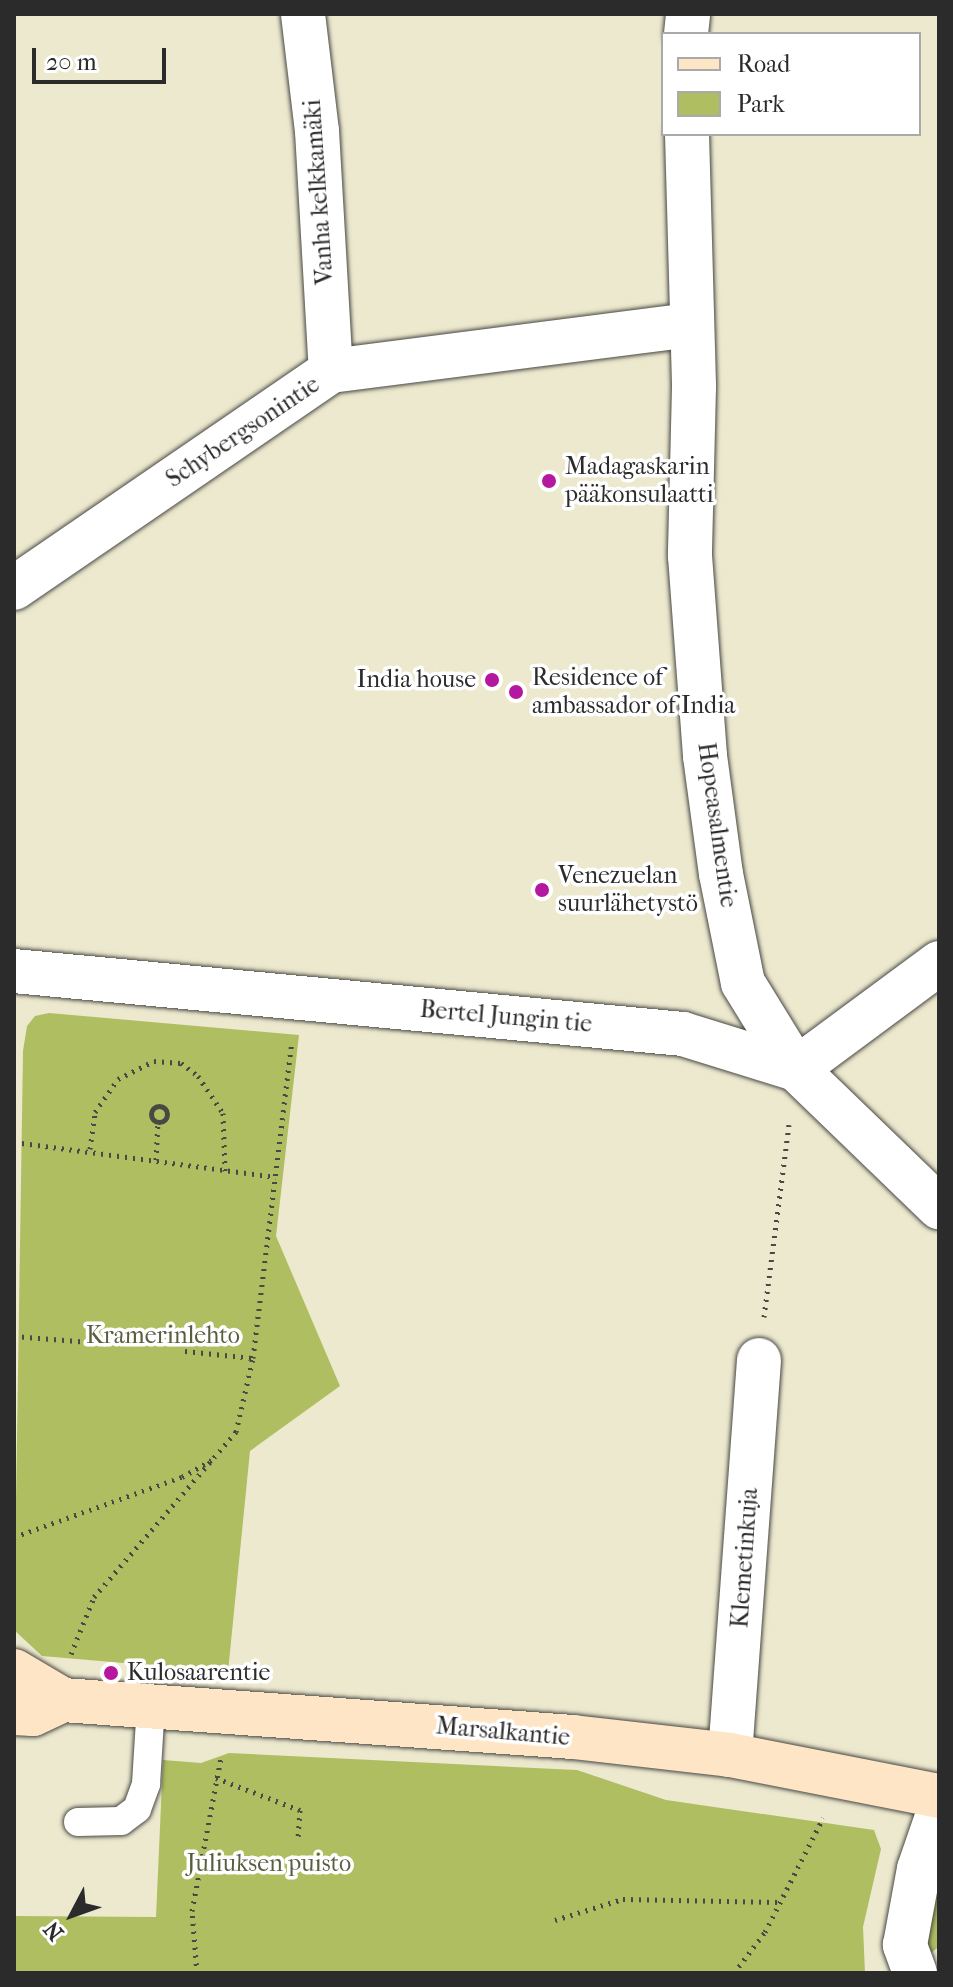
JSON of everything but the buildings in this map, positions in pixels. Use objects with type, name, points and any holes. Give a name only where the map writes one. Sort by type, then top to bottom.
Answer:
[{"type":"street","name":"Vanha kelkkamäki","points":[[303,14],[317,131],[331,371]]},
{"type":"street","name":"Hopeasalmentie","points":[[687,136],[689,325],[694,387],[690,556],[705,756],[721,874],[743,983],[796,1069]]},
{"type":"street","name":"Schybergsonintie","points":[[14,588],[331,371],[689,325]]},
{"type":"street","points":[[796,1069],[939,963]]},
{"type":"street","name":"Bertel Jungin tie","points":[[14,971],[683,1034],[796,1069],[939,1207]]},
{"type":"street","name":"Klemetinkuja","points":[[730,1755],[759,1360]]},
{"type":"street","name":"Marsalkantie","points":[[14,1671],[151,1705],[234,1709],[730,1755],[939,1796]]},
{"type":"street","name":"Marsalkantie","points":[[14,1713],[33,1714],[66,1684]]},
{"type":"street","points":[[915,1973],[905,1945],[919,1869],[939,1811]]},
{"type":"lane","points":[[78,1822],[121,1821],[137,1809],[146,1784],[151,1705]]},
{"type":"path","points":[[66,1684],[75,1634],[94,1597],[236,1432],[253,1358],[297,997]]},
{"type":"path","points":[[90,1149],[101,1098],[137,1067],[164,1060],[181,1063],[198,1076],[223,1113],[225,1171]]},
{"type":"path","points":[[759,1360],[796,1069]]},
{"type":"path","points":[[156,1160],[158,1122]]},
{"type":"path","points":[[14,1142],[90,1149],[276,1177]]},
{"type":"path","points":[[14,1336],[90,1342]]},
{"type":"path","points":[[185,1351],[253,1358]]},
{"type":"path","points":[[14,1537],[182,1477],[216,1458]]},
{"type":"path","points":[[197,1973],[192,1911],[216,1778],[234,1709]]},
{"type":"path","points":[[734,1973],[783,1902],[827,1810],[833,1773]]},
{"type":"path","points":[[216,1778],[300,1810],[298,1838]]},
{"type":"path","points":[[555,1920],[623,1899],[783,1902]]},
{"type":"green space","name":"Kramerinlehto","points":[[49,1013],[299,1035],[276,1236],[340,1386],[250,1451],[228,1672],[42,1656],[14,1630],[23,1051],[27,1026],[35,1016]]},
{"type":"green space","name":"Juliuksen puisto","points":[[229,1753],[577,1770],[666,1800],[874,1830],[881,1849],[863,1927],[865,1973],[14,1973],[14,1916],[156,1917],[163,1760],[201,1763]]},
{"type":"green space","points":[[939,1885],[939,1947],[929,1954],[924,1946],[928,1910]]},
{"type":"place","name":"Madagaskarin pääkonsulaatti","points":[[549,481]]},
{"type":"place","name":"India house","points":[[492,680]]},
{"type":"place","name":"Residence of ambassador of India","points":[[516,692]]},
{"type":"place","name":"Venezuelan suurlähetystö","points":[[542,890]]},
{"type":"place","name":"Kulosaarentie","points":[[111,1673]]}]
